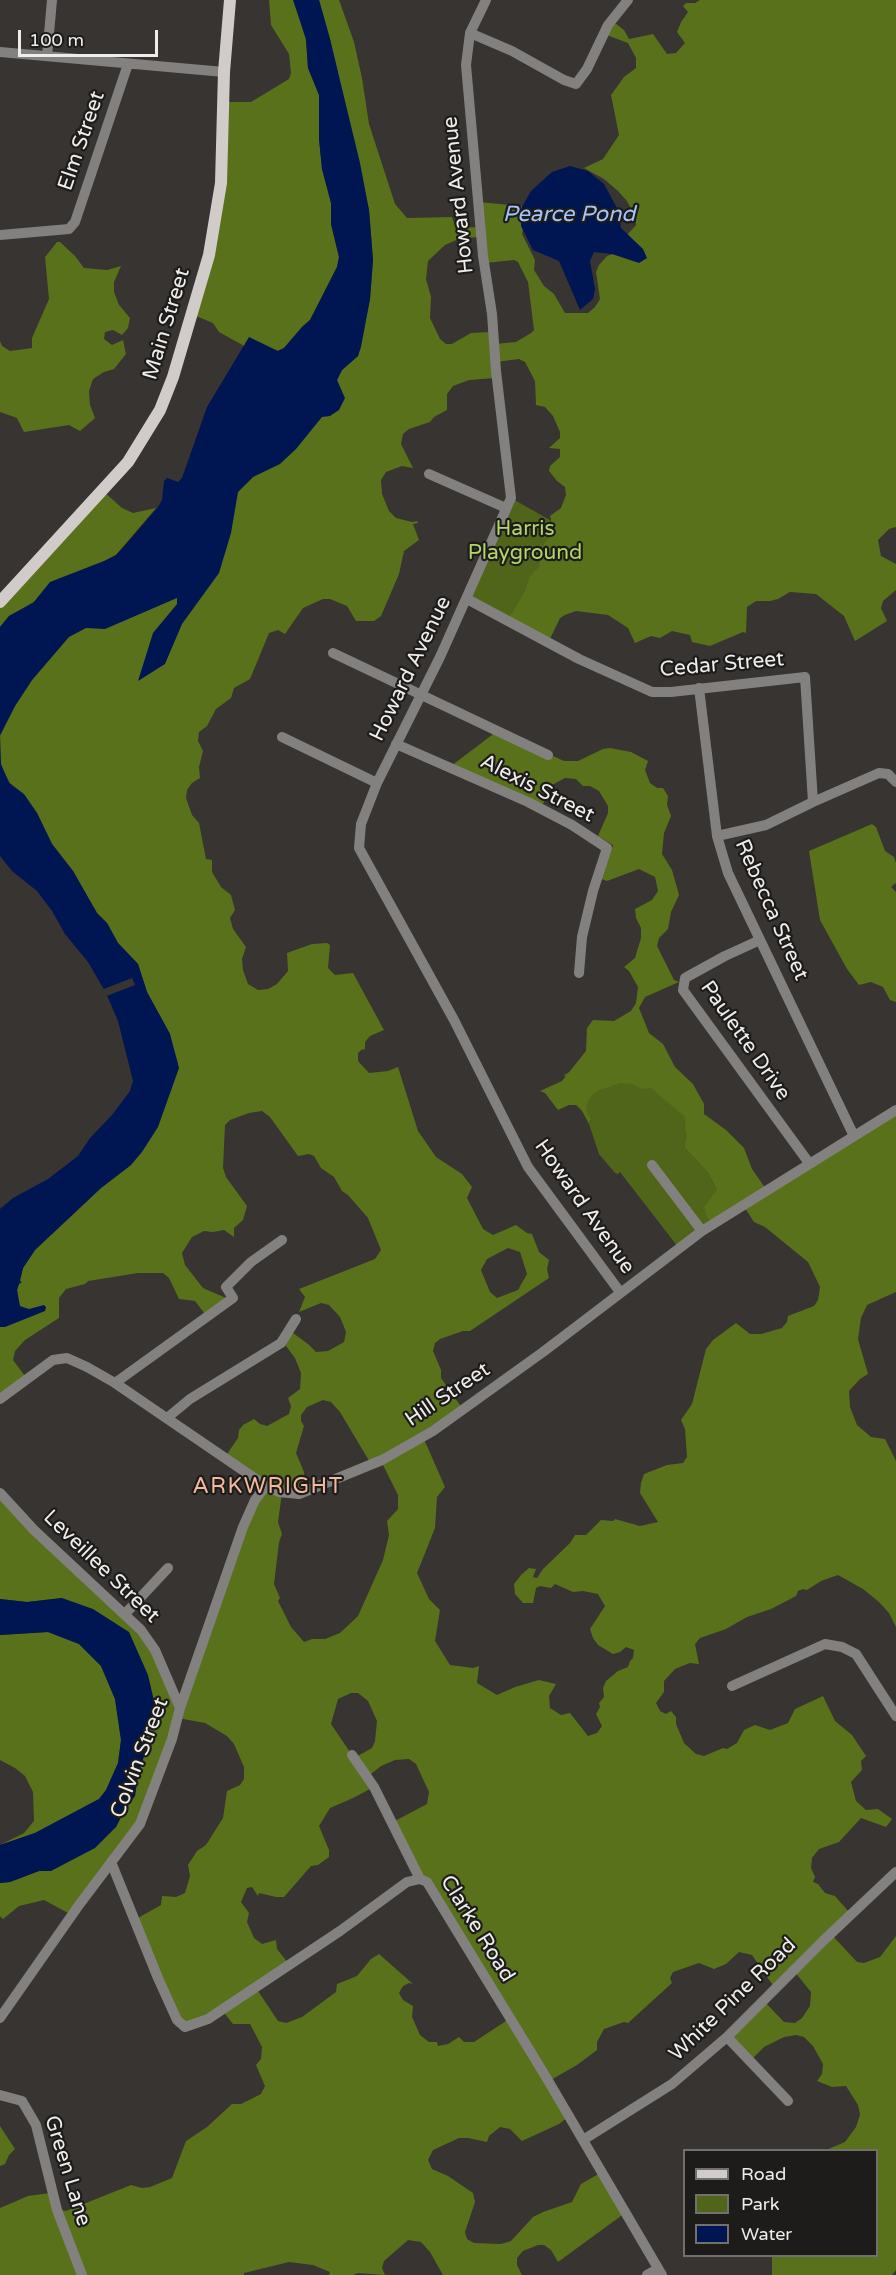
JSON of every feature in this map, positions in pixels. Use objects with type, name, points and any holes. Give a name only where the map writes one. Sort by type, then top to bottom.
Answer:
[{"type":"main road","name":"Main Street","points":[[0,602],[129,462],[160,410],[173,377],[209,255],[221,183],[224,72],[230,0]]},
{"type":"street","points":[[47,56],[52,0]]},
{"type":"street","name":"Howard Avenue","points":[[486,0],[470,33],[466,65],[483,256],[492,314],[496,371],[511,498],[467,599],[376,783],[362,824],[359,848],[453,1020],[528,1167],[620,1292]]},
{"type":"street","points":[[470,33],[512,51],[564,80],[576,84],[587,69],[608,25],[628,0]]},
{"type":"street","points":[[0,52],[224,72]]},
{"type":"street","name":"Elm Street","points":[[0,235],[69,229],[75,222],[128,64]]},
{"type":"street","points":[[429,474],[506,508]]},
{"type":"street","name":"Cedar Street","points":[[467,599],[579,659],[652,692],[672,693],[805,677],[813,802]]},
{"type":"street","points":[[333,652],[548,755]]},
{"type":"street","name":"Rebecca Street","points":[[699,688],[717,836],[728,873],[853,1134]]},
{"type":"street","points":[[282,737],[376,783]]},
{"type":"street","name":"Alexis Street","points":[[396,744],[528,802],[572,825],[607,848],[592,891],[579,973]]},
{"type":"street","points":[[717,836],[766,825],[879,774],[888,774],[896,782]]},
{"type":"street","name":"Paulette Drive","points":[[760,940],[685,978],[683,990],[809,1163]]},
{"type":"street","name":"Hill Street","points":[[0,1399],[53,1360],[67,1358],[115,1383],[266,1486],[279,1492],[299,1494],[382,1460],[433,1431],[486,1395],[702,1231],[853,1134],[896,1110]]},
{"type":"street","points":[[652,1165],[702,1231]]},
{"type":"street","points":[[115,1383],[233,1298],[226,1287],[251,1262],[282,1240]]},
{"type":"street","points":[[167,1418],[190,1399],[281,1343],[296,1319]]},
{"type":"street","name":"Colvin Street","points":[[0,2018],[79,1905],[140,1824],[172,1739],[180,1708],[243,1527],[255,1500],[266,1486]]},
{"type":"street","name":"Leveillee Street","points":[[0,1493],[34,1530],[141,1630],[155,1650],[180,1708]]},
{"type":"street","points":[[125,1614],[168,1568]]},
{"type":"street","points":[[732,1686],[825,1644],[842,1647],[856,1654],[896,1716]]},
{"type":"street","points":[[352,1755],[379,1797],[420,1879]]},
{"type":"street","name":"Clarke Road","points":[[111,1862],[124,1889],[158,1978],[177,2020],[185,2027],[208,2019],[340,1931],[407,1882],[420,1879],[428,1882],[660,2272]]},
{"type":"street","name":"White Pine Road","points":[[583,2140],[672,2084],[727,2037],[896,1872]]},
{"type":"street","points":[[727,2037],[788,2101]]},
{"type":"street","name":"Green Lane","points":[[0,2094],[22,2101],[36,2125],[57,2210],[82,2275]]},
{"type":"street","points":[[647,2275],[660,2272]]},
{"type":"green space","points":[[269,0],[294,0],[306,40],[308,68],[319,95],[322,169],[331,203],[331,224],[339,257],[337,267],[310,320],[284,348],[275,352],[246,347],[219,332],[213,323],[191,314],[208,256],[226,102],[251,102],[289,79],[291,73],[289,54],[271,25]]},
{"type":"green space","points":[[319,0],[339,0],[354,42],[369,124],[395,204],[407,218],[452,217],[456,228],[478,227],[478,202],[522,206],[524,222],[522,234],[535,260],[534,270],[544,286],[554,294],[565,313],[588,313],[600,299],[596,272],[599,265],[607,256],[626,250],[627,235],[636,225],[636,219],[627,201],[618,191],[604,179],[584,168],[603,159],[619,135],[611,95],[624,77],[636,68],[636,58],[628,43],[604,34],[611,20],[624,30],[629,39],[653,34],[667,54],[676,53],[685,43],[677,32],[688,12],[683,6],[686,3],[695,3],[700,0],[896,0],[896,527],[889,529],[878,540],[881,556],[896,564],[896,590],[883,601],[881,608],[887,621],[855,641],[844,616],[816,594],[790,592],[778,599],[756,601],[747,607],[746,633],[743,632],[710,646],[692,642],[690,635],[672,631],[660,638],[651,636],[635,643],[628,628],[608,615],[576,611],[565,615],[560,618],[549,641],[508,620],[525,591],[530,576],[539,567],[543,545],[554,530],[550,516],[561,508],[566,495],[565,487],[549,471],[550,466],[560,457],[560,449],[549,448],[560,438],[560,432],[553,416],[545,407],[536,405],[535,381],[525,362],[519,359],[496,362],[495,378],[469,380],[453,386],[447,394],[447,410],[430,422],[409,429],[403,434],[401,444],[413,468],[402,466],[386,472],[381,480],[382,494],[389,511],[396,518],[417,521],[418,523],[413,524],[419,540],[404,551],[399,574],[381,616],[374,621],[356,621],[347,606],[330,599],[323,599],[303,608],[285,634],[278,630],[269,633],[250,679],[234,688],[231,698],[216,709],[207,726],[199,732],[198,741],[203,751],[199,767],[200,778],[187,790],[186,798],[192,815],[199,823],[206,859],[212,860],[212,872],[221,887],[231,895],[235,910],[230,918],[233,929],[246,947],[242,959],[248,984],[258,990],[268,989],[277,984],[288,971],[287,953],[312,944],[327,943],[330,945],[328,968],[335,975],[353,973],[384,1030],[370,1036],[365,1042],[365,1049],[358,1053],[358,1061],[369,1073],[388,1071],[398,1067],[418,1131],[436,1157],[462,1174],[472,1187],[467,1198],[483,1229],[493,1235],[516,1225],[532,1234],[539,1252],[549,1260],[547,1269],[549,1278],[470,1331],[463,1331],[435,1343],[433,1351],[441,1370],[441,1378],[462,1408],[423,1437],[445,1487],[437,1497],[435,1528],[417,1573],[429,1599],[440,1610],[435,1641],[450,1665],[473,1668],[479,1666],[477,1683],[497,1695],[539,1680],[556,1684],[549,1696],[550,1708],[561,1715],[570,1713],[588,1736],[597,1733],[602,1726],[596,1714],[600,1707],[599,1703],[604,1697],[603,1688],[606,1681],[618,1671],[628,1667],[634,1650],[626,1647],[613,1654],[598,1645],[593,1638],[590,1629],[605,1606],[598,1594],[573,1592],[555,1584],[551,1588],[540,1586],[536,1588],[533,1603],[523,1603],[515,1594],[514,1584],[529,1568],[536,1569],[533,1577],[537,1578],[575,1535],[586,1535],[601,1520],[613,1521],[615,1519],[640,1526],[658,1522],[640,1493],[641,1483],[644,1474],[667,1465],[683,1463],[687,1457],[685,1429],[681,1420],[692,1404],[706,1349],[713,1340],[736,1323],[750,1334],[761,1334],[782,1328],[788,1316],[814,1306],[818,1300],[820,1287],[808,1262],[765,1227],[754,1222],[743,1205],[712,1223],[704,1207],[717,1190],[708,1173],[684,1147],[686,1140],[684,1116],[651,1088],[642,1089],[632,1084],[620,1083],[597,1091],[590,1097],[586,1106],[591,1119],[589,1124],[577,1105],[569,1105],[558,1110],[545,1093],[540,1091],[562,1081],[586,1051],[587,1028],[593,1020],[614,1021],[631,1011],[636,1003],[638,987],[629,971],[624,967],[635,958],[641,938],[641,928],[635,909],[652,900],[658,891],[655,877],[639,869],[607,881],[599,878],[613,845],[598,836],[608,813],[608,806],[599,791],[590,786],[583,786],[576,779],[565,778],[552,785],[541,808],[451,766],[492,735],[495,730],[564,761],[578,761],[610,748],[631,752],[648,761],[645,770],[650,783],[657,788],[663,788],[668,796],[667,805],[671,816],[664,833],[662,854],[672,870],[679,895],[671,912],[668,929],[659,938],[657,946],[674,980],[679,982],[645,997],[639,1008],[649,1033],[663,1044],[675,1067],[693,1084],[704,1104],[704,1114],[726,1130],[744,1148],[752,1169],[766,1189],[896,1109],[896,1292],[867,1305],[861,1318],[858,1339],[868,1374],[849,1391],[850,1407],[857,1425],[871,1437],[885,1439],[896,1461],[896,1627],[889,1613],[879,1602],[863,1589],[838,1575],[821,1581],[807,1590],[798,1591],[796,1596],[771,1609],[700,1638],[695,1644],[699,1664],[690,1663],[675,1669],[664,1681],[664,1692],[656,1703],[660,1711],[666,1714],[671,1711],[676,1717],[676,1724],[684,1743],[696,1754],[704,1756],[723,1748],[727,1749],[737,1743],[744,1730],[755,1725],[770,1730],[788,1723],[795,1709],[823,1696],[835,1721],[852,1735],[866,1756],[861,1761],[862,1770],[851,1782],[856,1801],[866,1810],[878,1809],[892,1819],[886,1827],[861,1818],[839,1842],[819,1849],[812,1858],[811,1868],[815,1877],[813,1882],[818,1884],[825,1893],[835,1896],[849,1912],[831,1934],[857,1962],[864,1963],[880,1957],[896,1936],[896,2270],[892,2275],[772,2275],[772,2257],[878,2257],[878,2149],[828,2149],[845,2142],[856,2127],[860,2115],[858,2105],[846,2086],[832,2087],[817,2081],[822,2074],[823,2064],[813,2046],[804,2037],[796,2035],[784,2037],[764,2047],[750,2061],[727,2037],[764,2001],[784,2022],[795,2023],[802,2018],[810,2006],[811,1992],[794,1971],[774,1987],[752,1955],[739,1952],[726,1964],[714,1969],[699,1963],[673,1972],[670,1978],[672,1983],[628,2023],[624,2022],[604,2029],[597,2042],[597,2050],[549,2081],[568,2117],[559,2124],[522,2141],[510,2129],[500,2127],[489,2136],[487,2142],[459,2138],[433,2150],[428,2160],[432,2169],[448,2176],[473,2193],[475,2202],[465,2232],[467,2239],[474,2243],[501,2244],[511,2241],[533,2217],[572,2202],[581,2184],[600,2173],[625,2213],[558,2262],[551,2250],[544,2245],[538,2245],[523,2251],[517,2258],[517,2265],[522,2275],[443,2275],[430,2252],[421,2242],[408,2240],[384,2261],[382,2268],[385,2275],[358,2273],[329,2275],[330,2272],[313,2265],[289,2262],[244,2273],[244,2275],[0,2275],[0,2208],[28,2196],[50,2193],[57,2209],[66,2211],[131,2185],[142,2188],[150,2187],[172,2178],[186,2141],[207,2127],[232,2104],[241,2104],[261,2094],[265,2086],[256,2065],[261,2059],[262,2047],[250,2024],[233,2024],[222,2010],[182,2025],[136,1919],[161,1905],[162,1896],[176,1897],[185,1893],[190,1876],[188,1865],[197,1851],[206,1845],[223,1818],[227,1791],[240,1785],[244,1779],[244,1767],[234,1744],[227,1736],[205,1723],[178,1718],[138,1825],[70,1914],[44,1900],[19,1906],[3,1919],[0,1916],[0,1883],[10,1882],[39,1871],[51,1871],[116,1827],[135,1795],[147,1730],[155,1705],[62,1598],[27,1602],[0,1599],[0,1495],[141,1631],[177,1703],[263,1488],[225,1457],[238,1438],[239,1430],[243,1425],[254,1419],[267,1426],[289,1414],[291,1406],[288,1398],[300,1389],[301,1373],[295,1358],[283,1342],[289,1330],[316,1352],[328,1351],[344,1342],[346,1332],[340,1317],[329,1305],[321,1303],[299,1312],[305,1297],[299,1289],[375,1259],[381,1250],[368,1218],[342,1191],[334,1177],[321,1168],[314,1156],[309,1154],[298,1156],[270,1117],[262,1111],[230,1120],[225,1125],[223,1168],[226,1177],[247,1206],[243,1220],[234,1228],[234,1237],[224,1230],[204,1231],[192,1237],[182,1253],[185,1265],[203,1288],[226,1298],[208,1318],[195,1301],[179,1299],[169,1278],[163,1273],[138,1273],[88,1281],[66,1289],[59,1298],[59,1318],[25,1340],[15,1351],[13,1360],[25,1376],[0,1399],[0,1327],[20,1311],[17,1290],[23,1268],[35,1250],[101,1188],[131,1165],[178,1063],[170,1034],[147,992],[138,964],[118,943],[107,923],[97,913],[73,871],[52,844],[37,813],[24,795],[10,783],[0,765],[0,736],[15,706],[32,680],[70,635],[82,628],[193,592],[222,514],[240,489],[279,453],[337,380],[342,370],[358,356],[370,299],[373,260],[369,210]],"holes":[[[480,237],[485,263],[514,260],[518,262],[528,282],[534,330],[516,342],[494,344],[490,332],[471,333],[452,344],[446,344],[440,339],[430,318],[431,297],[426,279],[428,261],[445,245],[461,238]],[[508,1248],[520,1252],[527,1274],[518,1290],[497,1298],[490,1292],[481,1270],[487,1259]],[[323,1400],[331,1402],[340,1412],[371,1464],[381,1461],[398,1495],[398,1509],[387,1521],[389,1535],[383,1560],[358,1616],[340,1633],[325,1639],[312,1639],[304,1642],[291,1627],[278,1601],[280,1598],[274,1584],[282,1534],[278,1522],[282,1493],[305,1489],[304,1472],[296,1453],[304,1426],[301,1415],[307,1407]],[[351,1693],[358,1693],[368,1701],[377,1721],[372,1748],[354,1758],[331,1724],[338,1699]],[[409,1759],[416,1764],[429,1792],[427,1804],[391,1823],[509,2019],[474,2042],[464,2042],[459,2037],[448,2044],[438,2046],[437,2042],[429,2042],[420,2035],[412,2017],[413,2006],[403,2000],[399,1993],[403,1986],[413,1984],[379,1954],[371,1959],[357,1976],[337,1984],[336,1992],[302,2017],[286,2023],[278,2021],[256,1988],[288,1963],[277,1949],[276,1940],[262,1944],[254,1938],[247,1922],[249,1913],[241,1902],[247,1888],[252,1887],[258,1896],[259,1893],[284,1897],[311,1866],[318,1865],[329,1857],[329,1850],[319,1826],[330,1808],[372,1788],[367,1777],[381,1766],[395,1760]]]},
{"type":"green space","points":[[57,242],[60,242],[75,256],[84,268],[107,270],[121,266],[114,282],[114,292],[119,305],[130,318],[128,328],[122,335],[113,330],[105,332],[104,339],[112,345],[123,340],[126,354],[114,369],[93,379],[89,391],[90,405],[95,418],[80,431],[69,425],[24,432],[17,418],[0,412],[0,341],[2,346],[10,351],[32,348],[32,338],[49,299],[45,257]]},
{"type":"green space","points":[[103,491],[122,508],[133,513],[156,508],[116,555],[9,616],[0,627],[0,600]]},
{"type":"green space","name":"Harris Playground","points":[[511,498],[564,528],[515,625],[467,599]]},
{"type":"green space","points":[[872,824],[876,827],[885,851],[894,857],[896,863],[896,883],[891,887],[896,892],[896,1002],[890,1000],[883,987],[871,982],[859,985],[847,969],[820,920],[809,851]]},
{"type":"green space","points":[[623,1041],[684,1116],[686,1141],[684,1147],[708,1173],[717,1190],[712,1223],[678,1247],[620,1172],[615,1173],[599,1154],[589,1124],[591,1120],[574,1103],[564,1075]]},
{"type":"green space","points":[[48,1632],[79,1644],[101,1666],[115,1699],[121,1740],[118,1763],[106,1790],[99,1799],[35,1833],[0,1845],[24,1833],[34,1821],[33,1792],[25,1776],[0,1760],[0,1635]]},
{"type":"green space","points":[[0,2126],[15,2149],[5,2164],[0,2166]]},
{"type":"water","points":[[293,0],[319,0],[360,163],[369,210],[373,260],[370,299],[361,347],[358,356],[342,370],[337,380],[345,398],[339,410],[330,416],[322,417],[296,449],[280,464],[253,477],[238,492],[231,533],[219,573],[182,624],[165,664],[138,681],[153,633],[177,604],[177,598],[105,629],[86,628],[69,637],[32,680],[0,735],[0,627],[9,616],[33,603],[50,582],[116,555],[158,507],[162,500],[164,481],[167,478],[178,482],[182,478],[207,407],[249,337],[278,351],[284,348],[310,320],[337,267],[339,257],[331,224],[331,203],[322,169],[319,95],[308,68],[306,39]]},
{"type":"water","name":"Pearce Pond","points":[[570,166],[588,171],[604,184],[618,210],[621,228],[643,249],[647,258],[639,263],[612,254],[594,252],[590,261],[595,289],[593,299],[580,310],[559,261],[533,250],[521,226],[522,207],[531,191],[552,172]]},
{"type":"water","points":[[0,735],[1,764],[9,783],[24,794],[37,813],[52,844],[73,871],[97,913],[107,923],[118,943],[138,964],[147,992],[170,1034],[179,1068],[158,1127],[142,1152],[131,1165],[101,1188],[35,1250],[23,1268],[20,1281],[22,1282],[17,1290],[20,1306],[29,1309],[44,1305],[45,1311],[5,1327],[0,1327],[0,1209],[13,1198],[48,1179],[78,1156],[90,1138],[112,1115],[130,1091],[133,1081],[118,1021],[106,993],[88,962],[65,934],[37,891],[12,871],[0,856]]},
{"type":"water","points":[[62,1598],[93,1609],[129,1632],[148,1675],[155,1705],[147,1730],[144,1756],[135,1796],[116,1827],[95,1848],[51,1871],[39,1871],[10,1882],[0,1883],[0,1845],[35,1833],[99,1799],[106,1790],[118,1763],[121,1740],[115,1699],[101,1666],[79,1644],[48,1632],[0,1635],[0,1599],[27,1602]]},
{"type":"pier","points":[[132,978],[135,985],[104,997],[101,990]]},
{"type":"district","name":"ARKWRIGHT","points":[[268,1487]]}]
